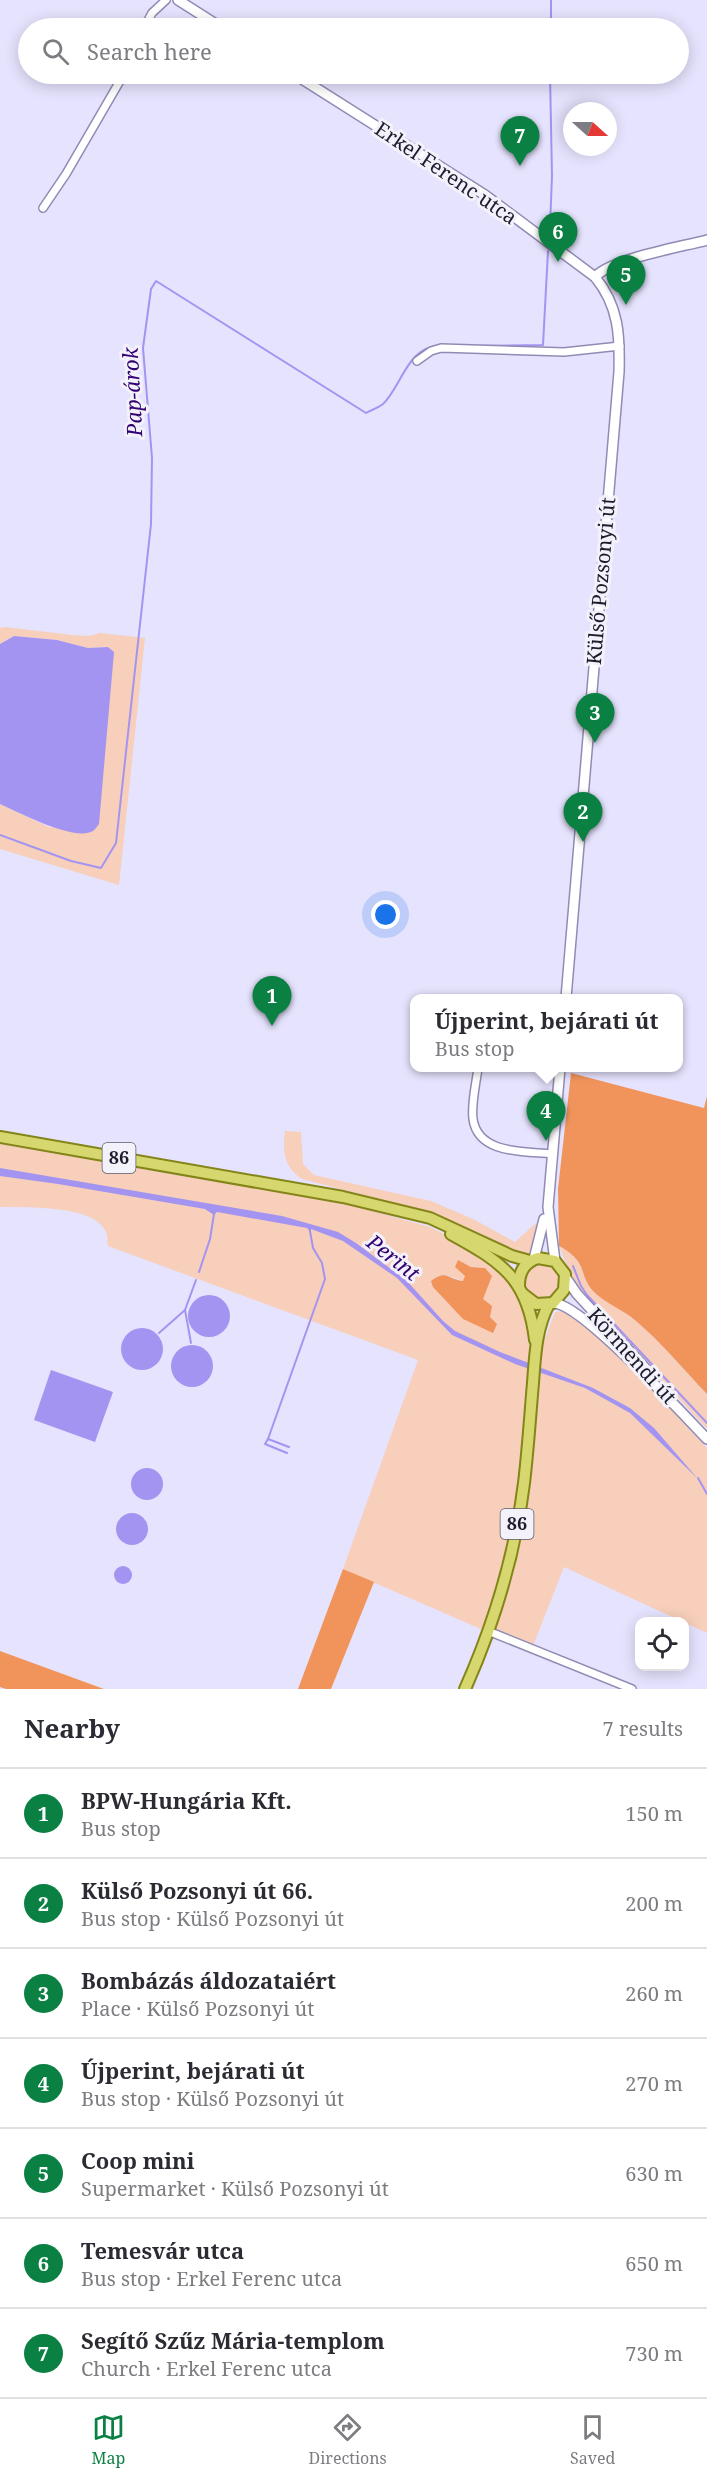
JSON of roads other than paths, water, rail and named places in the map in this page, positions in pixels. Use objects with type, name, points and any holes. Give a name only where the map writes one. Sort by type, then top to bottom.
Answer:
[{"type":"main road","points":[[178,0],[206,18]]},
{"type":"main road","name":"Erkel Ferenc utca","points":[[310,84],[475,189],[595,277]]},
{"type":"main road","points":[[595,277],[608,267],[619,263],[707,240]]},
{"type":"main road","name":"Külső Pozsonyi út","points":[[566,994],[620,346],[615,313],[604,289],[595,277]]},
{"type":"main road","points":[[560,1072],[548,1216],[555,1261],[563,1270],[566,1278]]},
{"type":"main road","name":"86","points":[[0,1137],[321,1192],[436,1220],[512,1256],[532,1260],[547,1258],[555,1261]]},
{"type":"main road","points":[[521,1289],[521,1271],[532,1260],[542,1232],[550,1187]]},
{"type":"main road","name":"86","points":[[393,1209],[441,1228],[497,1262],[528,1300],[536,1304],[551,1303]]},
{"type":"main road","name":"86","points":[[465,1689],[488,1631],[515,1538],[524,1484],[536,1347],[541,1321],[551,1303],[564,1290],[566,1278]]},
{"type":"main road","name":"Körmendi út","points":[[566,1278],[577,1294],[704,1436]]},
{"type":"main road","name":"86","points":[[521,1289],[534,1330],[536,1347]]},
{"type":"main road","name":"Körmendi út","points":[[551,1303],[562,1304],[583,1318],[643,1373],[704,1436]]},
{"type":"street","points":[[149,18],[166,0]]},
{"type":"street","points":[[43,208],[78,155],[118,84]]},
{"type":"street","points":[[417,361],[431,351],[441,348],[564,352],[620,346]]},
{"type":"street","points":[[478,1072],[472,1118],[483,1140],[490,1145],[509,1150],[552,1154]]},
{"type":"street","points":[[488,1631],[632,1689]]},
{"type":"waterway","name":"Pap-árok","points":[[551,0],[551,18]]},
{"type":"waterway","name":"Pap-árok","points":[[550,84],[552,176],[550,227]]},
{"type":"waterway","name":"Pap-árok","points":[[469,346],[543,345],[548,251]]},
{"type":"waterway","name":"Pap-árok","points":[[0,835],[71,861],[101,868],[116,843],[151,524],[152,458],[143,348],[151,289],[156,281],[366,413],[379,407],[390,396],[412,360],[429,348],[440,346]]},
{"type":"waterway","points":[[199,1272],[210,1239],[214,1214]]},
{"type":"waterway","points":[[289,1447],[268,1439],[325,1279],[322,1263],[313,1248],[310,1231]]},
{"type":"waterway","points":[[573,1266],[587,1295],[707,1423]]},
{"type":"waterway","points":[[159,1333],[185,1310],[196,1280]]},
{"type":"waterway","points":[[185,1310],[191,1343]]},
{"type":"waterway","points":[[268,1439],[265,1444],[287,1453]]},
{"type":"waterway","name":"Perint","points":[[698,1478],[707,1494]]},
{"type":"place","name":"Segítő Szűz Mária-templom","points":[[520,166]]},
{"type":"place","name":"Temesvár utca","points":[[558,262]]},
{"type":"place","name":"Coop mini","points":[[626,305]]},
{"type":"place","name":"Bombázás áldozataiért","points":[[595,743]]},
{"type":"place","name":"Külső Pozsonyi út 66.","points":[[583,842]]},
{"type":"place","name":"BPW-Hungária Kft.","points":[[272,1026]]},
{"type":"place","name":"Újperint, bejárati út","points":[[546,1141]]}]
